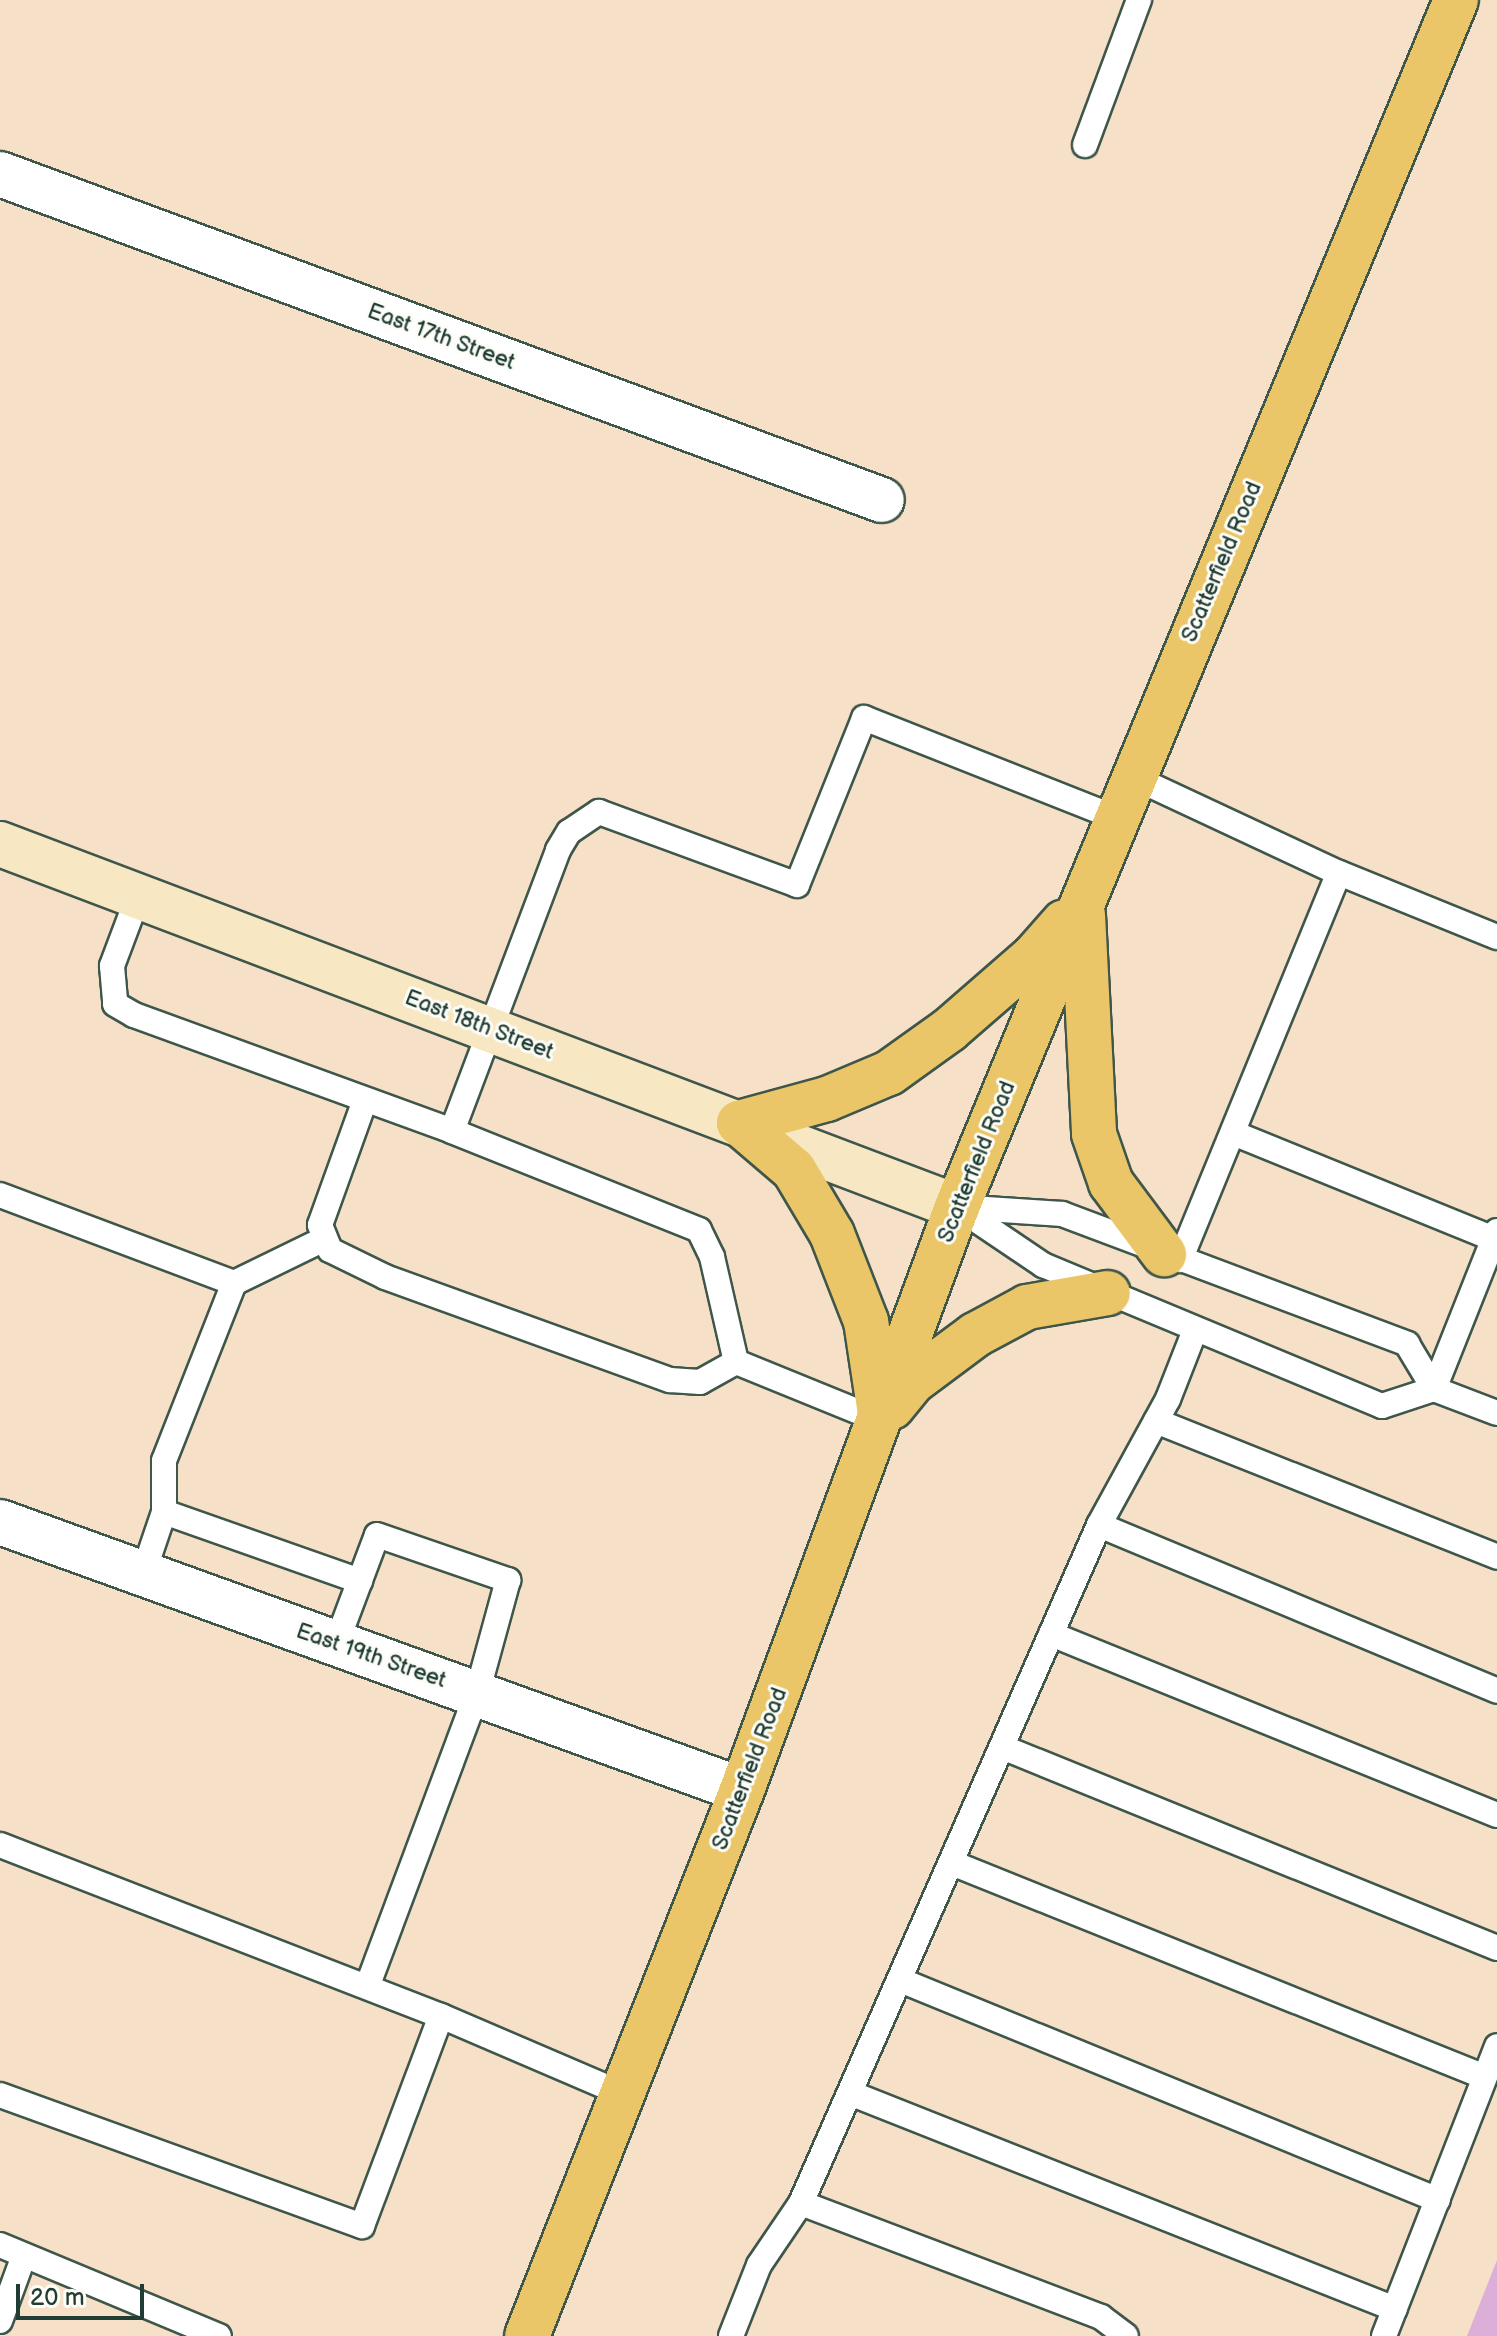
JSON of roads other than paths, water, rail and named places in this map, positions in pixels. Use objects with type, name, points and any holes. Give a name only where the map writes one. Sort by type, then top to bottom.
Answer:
[{"type":"main road","name":"Scatterfield Road","points":[[527,2336],[742,1790],[881,1421],[957,1207],[1456,0]]},
{"type":"main road","points":[[739,1123],[827,1099],[889,1073],[949,1030],[1034,956],[1083,900]]},
{"type":"main road","points":[[1083,900],[1094,1134],[1111,1183],[1172,1257]]},
{"type":"main road","points":[[739,1123],[794,1170],[832,1234],[866,1321],[881,1421]]},
{"type":"main road","points":[[881,1421],[912,1382],[975,1335],[1027,1307],[1108,1293]]},
{"type":"street","name":"East 17th Street","points":[[0,174],[882,500]]},
{"type":"street","name":"East 18th Street","points":[[0,844],[139,894],[957,1207]]},
{"type":"street","name":"East 19th Street","points":[[0,1522],[742,1790]]},
{"type":"lane","points":[[1085,145],[1139,0]]},
{"type":"lane","points":[[452,1131],[569,832],[599,812],[797,885],[864,718],[1116,818]]},
{"type":"lane","points":[[1133,777],[1339,873],[1497,937]]},
{"type":"lane","points":[[1172,1257],[1233,1133],[1339,873]]},
{"type":"lane","points":[[139,894],[112,966],[115,1004],[452,1131],[699,1230],[712,1257],[736,1362]]},
{"type":"lane","points":[[322,1240],[325,1205],[365,1100]]},
{"type":"lane","points":[[957,1207],[1043,1265],[1382,1406],[1434,1389],[1489,1276],[1496,1235],[1233,1133]]},
{"type":"lane","points":[[0,1195],[234,1283]]},
{"type":"lane","points":[[957,1207],[1062,1214],[1407,1344],[1434,1389],[1497,1413]]},
{"type":"lane","points":[[322,1240],[351,1261],[670,1380],[700,1382],[736,1362]]},
{"type":"lane","points":[[143,1574],[164,1512],[164,1461],[234,1283],[322,1240]]},
{"type":"lane","points":[[731,2336],[759,2265],[801,2203],[1099,1525],[1156,1421],[1195,1330]]},
{"type":"lane","points":[[736,1362],[881,1421]]},
{"type":"lane","points":[[1156,1421],[1497,1557]]},
{"type":"lane","points":[[164,1512],[360,1581]]},
{"type":"lane","points":[[1099,1525],[1497,1691]]},
{"type":"lane","points":[[336,1644],[377,1535],[508,1580],[477,1693],[368,1985]]},
{"type":"lane","points":[[1051,1634],[1497,1815]]},
{"type":"lane","points":[[1002,1747],[1497,1948]]},
{"type":"lane","points":[[0,1845],[368,1985],[623,2094]]},
{"type":"lane","points":[[952,1863],[1485,2077]]},
{"type":"lane","points":[[900,1980],[1438,2200]]},
{"type":"lane","points":[[0,2095],[362,2226],[441,2016]]},
{"type":"lane","points":[[1384,2336],[1497,2046]]},
{"type":"lane","points":[[850,2093],[1395,2309]]},
{"type":"lane","points":[[801,2203],[1101,2317],[1126,2336]]},
{"type":"lane","points":[[0,2245],[23,2258],[219,2336]]},
{"type":"lane","points":[[0,2321],[23,2258]]}]
